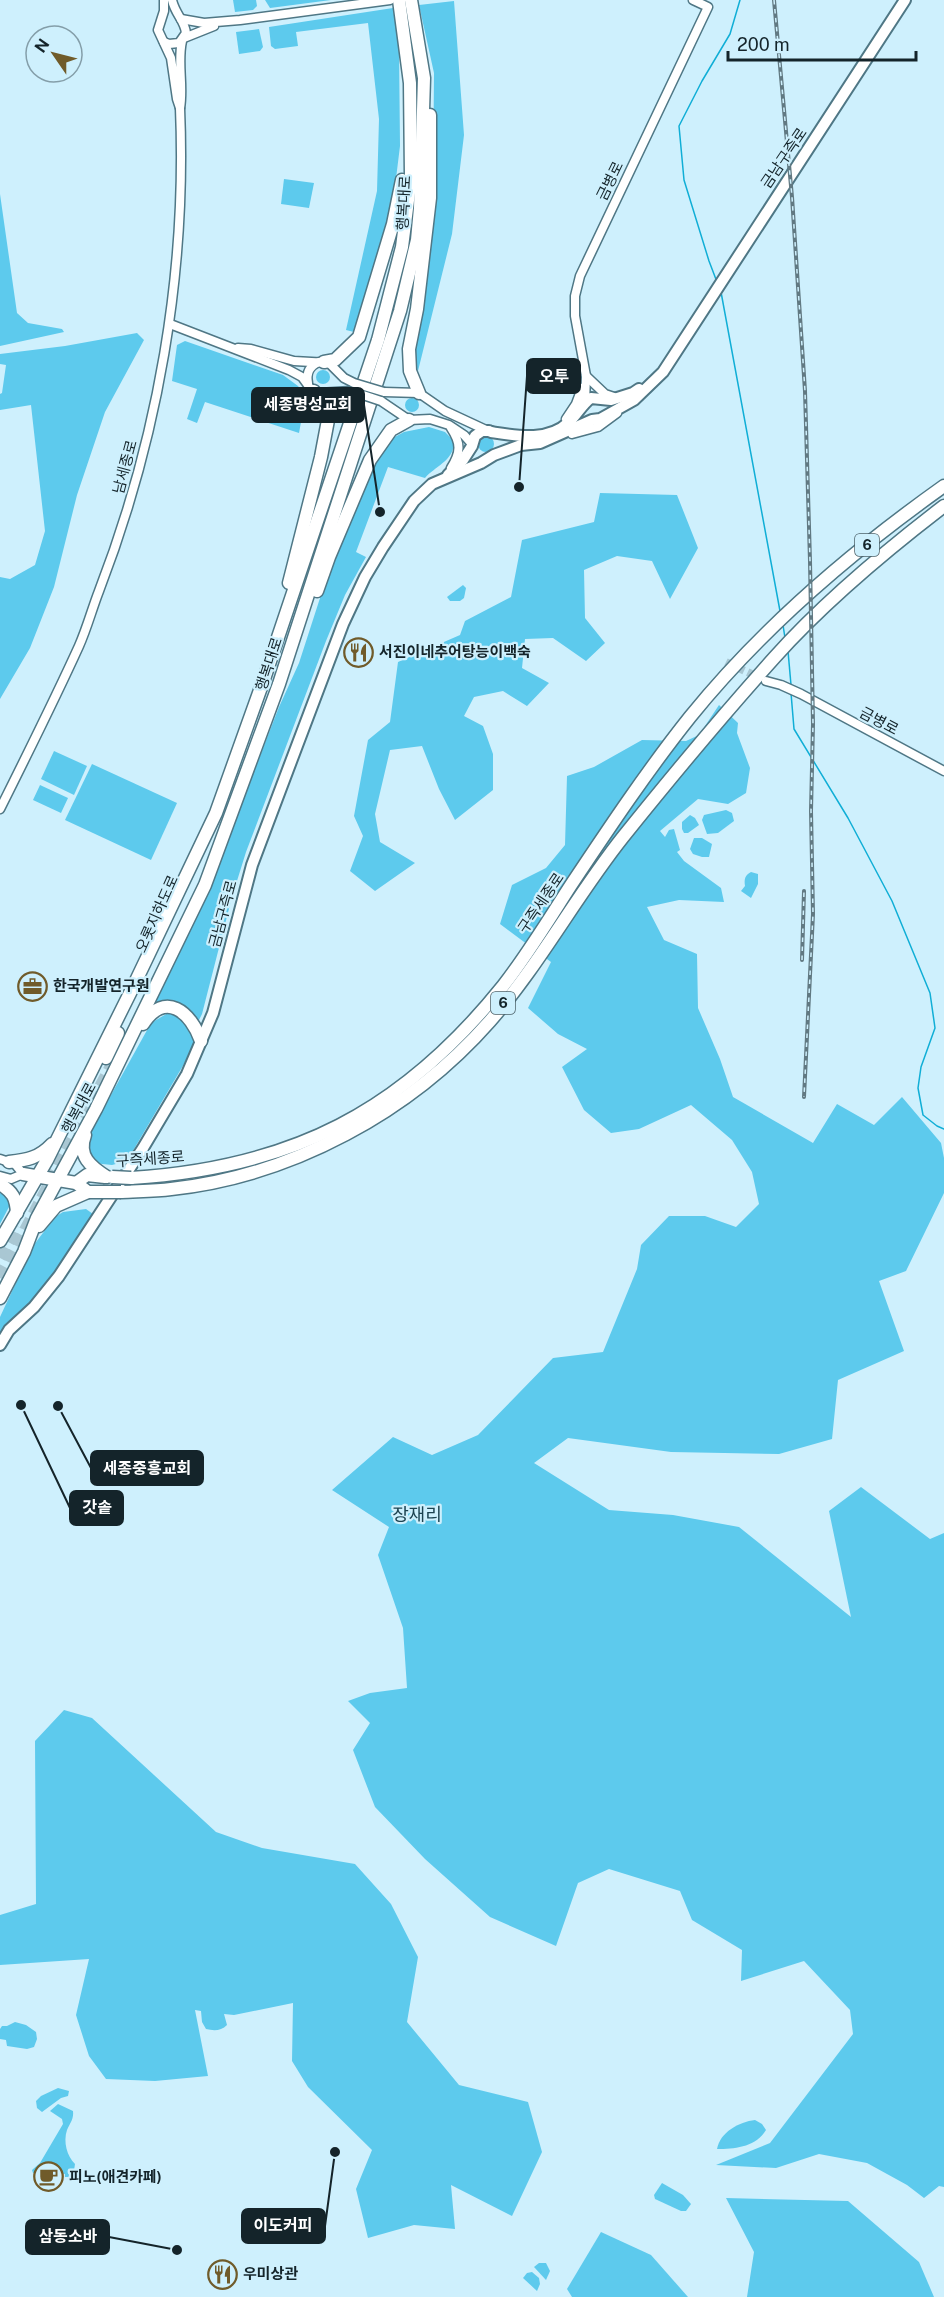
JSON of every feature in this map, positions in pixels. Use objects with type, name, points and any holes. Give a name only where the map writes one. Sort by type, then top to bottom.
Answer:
[{"type":"highway","name":"행복대로","points":[[3,1236],[57,1139],[216,813],[264,679],[378,340],[402,247],[411,177],[410,83],[399,0]]},
{"type":"highway","name":"행복대로","points":[[0,1298],[30,1239],[37,1218],[96,1109],[205,885],[279,684],[400,311],[412,267],[420,207],[424,78],[411,0]]},
{"type":"highway","points":[[421,394],[410,371],[409,349],[417,309],[430,198],[430,111],[424,78]]},
{"type":"highway","points":[[321,362],[335,360],[359,337],[401,190],[409,113]]},
{"type":"highway","points":[[264,679],[276,624],[321,457],[328,420],[324,405],[311,387]]},
{"type":"highway","points":[[279,684],[297,648],[329,557],[370,460],[391,430],[413,420]]},
{"type":"highway","name":"구즉세종로","points":[[76,1183],[87,1175],[131,1178],[173,1175],[267,1155],[313,1139],[349,1121],[417,1076],[465,1030],[504,984],[661,754],[692,715],[793,607],[852,556],[944,486]]},
{"type":"highway","name":"구즉세종로","points":[[23,1174],[76,1183],[88,1192],[122,1192],[173,1189],[268,1168],[351,1131],[384,1112],[421,1086],[489,1022],[621,840],[775,657],[799,632],[912,531],[944,506]]},
{"type":"highway","name":"오롯지하도로","points":[[216,813],[181,900],[110,1060],[225,827]]},
{"type":"highway","points":[[124,1052],[148,1016],[164,1008],[177,1009],[187,1014],[196,1026],[201,1041]]},
{"type":"highway","points":[[77,1097],[76,1109],[82,1115],[91,1115],[96,1109]]},
{"type":"highway","points":[[96,1109],[83,1140],[83,1151],[88,1164],[109,1177]]},
{"type":"highway","points":[[4,1161],[28,1160],[43,1153],[57,1139]]},
{"type":"highway","points":[[0,1184],[10,1190],[16,1199],[16,1213]]},
{"type":"highway","points":[[30,1239],[56,1206],[88,1192]]},
{"type":"highway","points":[[3,1236],[14,1223],[22,1223],[30,1239]]},
{"type":"main road","name":"금남구즉로","points":[[603,416],[619,403],[634,400],[663,372],[690,334],[725,274],[905,0]]},
{"type":"main road","points":[[600,398],[606,408],[603,416],[592,420],[585,416],[584,404],[591,398],[600,398],[619,403]]},
{"type":"main road","name":"금남구즉로","points":[[445,477],[463,460],[478,433],[490,432],[540,439],[565,426],[584,404]]},
{"type":"main road","name":"금남구즉로","points":[[0,1345],[9,1330],[34,1307],[59,1276],[175,1095],[201,1041],[213,1013],[252,865],[355,596],[383,547],[414,501],[432,484],[492,456],[592,420]]},
{"type":"main road","points":[[472,445],[477,456],[492,456],[499,447],[499,442],[490,432]]},
{"type":"street","points":[[164,0],[164,10],[158,30],[164,42],[173,45],[202,29],[240,20]]},
{"type":"street","points":[[172,0],[186,30],[183,40]]},
{"type":"street","points":[[161,22],[169,17],[204,22],[240,20],[388,0]]},
{"type":"street","name":"금병로","points":[[586,376],[575,316],[575,296],[580,276],[708,7],[693,0]]},
{"type":"street","name":"남세종로","points":[[0,809],[80,645],[112,557],[142,456],[170,324],[181,190],[180,60],[183,40]]},
{"type":"street","name":"남세종로","points":[[164,42],[171,58],[180,108]]},
{"type":"street","points":[[170,324],[290,370],[311,387],[324,393],[352,387],[421,394],[445,411],[519,435]]},
{"type":"street","points":[[235,347],[294,361],[321,362],[334,366],[352,387],[413,420],[430,419],[446,424],[464,435],[472,445]]},
{"type":"street","points":[[311,387],[307,378],[310,368],[321,362]]},
{"type":"street","points":[[586,376],[600,398]]},
{"type":"street","points":[[540,439],[598,427],[605,423],[619,403],[586,376]]},
{"type":"street","points":[[584,404],[586,376]]},
{"type":"street","points":[[540,439],[559,425],[572,411],[586,376]]},
{"type":"street","points":[[413,420],[427,409],[421,394]]},
{"type":"street","points":[[468,420],[490,432]]},
{"type":"street","points":[[445,477],[458,457],[460,447],[457,438],[446,424]]},
{"type":"street","name":"금병로","points":[[765,681],[801,694],[944,771]]},
{"type":"street","points":[[0,1176],[11,1179],[23,1174],[15,1164],[4,1161]]},
{"type":"shaded area","points":[[233,0],[256,0],[257,6],[253,10],[235,12]]},
{"type":"shaded area","points":[[265,0],[331,0],[270,8]]},
{"type":"shaded area","points":[[454,1],[464,135],[452,234],[418,371],[415,366],[414,345],[433,190],[434,73],[419,5]]},
{"type":"shaded area","points":[[393,8],[399,48],[400,146],[392,211],[354,332],[346,330],[377,191],[379,119],[368,23],[296,32],[298,46],[275,49],[271,46],[269,27]]},
{"type":"shaded area","points":[[259,29],[263,47],[260,51],[239,54],[236,32]]},
{"type":"shaded area","points":[[284,179],[314,183],[309,208],[281,204]]},
{"type":"shaded area","points":[[0,194],[17,313],[28,323],[62,329],[64,332],[0,346]]},
{"type":"shaded area","points":[[137,333],[144,340],[105,412],[77,495],[54,587],[30,648],[0,699],[0,577],[10,579],[35,565],[45,531],[31,405],[0,410],[0,394],[6,365],[0,364],[0,354],[65,346]]},
{"type":"shaded area","points":[[185,341],[283,375],[298,386],[313,404],[304,406],[299,433],[205,402],[197,423],[187,419],[197,389],[172,381],[177,345]]},
{"type":"shaded area","points":[[323,370],[328,372],[330,377],[328,382],[323,384],[318,382],[316,377],[318,372]]},
{"type":"shaded area","points":[[412,398],[417,400],[419,405],[417,410],[412,412],[407,410],[405,405],[407,400]]},
{"type":"shaded area","points":[[429,427],[445,432],[453,440],[452,452],[425,478],[388,467],[356,552],[366,557],[345,595],[326,641],[246,852],[202,1014],[199,1020],[194,1020],[157,1007],[153,1002],[213,877],[279,707],[299,663],[331,564],[378,454],[391,439],[404,432]]},
{"type":"shaded area","points":[[486,436],[492,438],[494,444],[492,450],[486,452],[480,450],[478,444],[480,438]]},
{"type":"shaded area","points":[[600,493],[677,495],[698,548],[670,599],[652,561],[617,556],[584,570],[585,618],[605,643],[586,661],[553,638],[525,639],[522,668],[549,683],[527,706],[503,691],[474,697],[464,716],[483,726],[493,754],[493,790],[455,820],[439,789],[422,746],[390,750],[375,814],[380,842],[415,863],[375,891],[350,871],[363,836],[354,816],[368,740],[390,722],[398,662],[460,635],[465,621],[511,597],[522,540],[594,522]]},
{"type":"shaded area","points":[[463,585],[466,588],[464,598],[460,601],[450,601],[447,597]]},
{"type":"shaded area","points":[[719,705],[738,723],[737,733],[750,768],[746,793],[728,804],[698,799],[660,831],[665,837],[669,830],[674,829],[680,850],[677,852],[684,861],[721,888],[724,902],[679,900],[647,907],[664,940],[697,954],[698,1008],[720,1059],[733,1097],[813,1143],[837,1104],[874,1125],[902,1097],[941,1143],[944,1158],[944,1193],[906,1271],[879,1281],[904,1351],[838,1380],[832,1439],[779,1454],[671,1452],[568,1438],[534,1463],[609,1510],[673,1515],[739,1527],[851,1617],[829,1511],[861,1487],[930,1539],[944,1533],[944,2187],[939,2186],[924,2198],[907,2185],[867,2163],[819,2154],[776,2168],[716,2165],[770,2143],[853,2034],[850,2010],[804,1961],[741,1981],[742,1950],[692,1920],[680,1891],[609,1869],[578,1883],[556,1946],[490,1917],[425,1859],[375,1807],[353,1750],[370,1723],[348,1701],[370,1693],[407,1688],[403,1628],[378,1555],[389,1527],[332,1490],[393,1437],[432,1455],[478,1435],[553,1358],[603,1352],[637,1269],[641,1245],[669,1216],[705,1216],[736,1227],[759,1204],[752,1172],[732,1140],[691,1105],[639,1129],[611,1133],[584,1110],[562,1067],[587,1049],[558,1034],[528,1008],[551,962],[500,924],[512,885],[546,868],[565,845],[567,776],[594,767],[642,740],[686,741],[699,735]]},
{"type":"shaded area","points":[[54,751],[87,766],[74,795],[41,779]]},
{"type":"shaded area","points":[[92,764],[177,803],[151,860],[65,820]]},
{"type":"shaded area","points":[[40,785],[68,798],[61,813],[33,800]]},
{"type":"shaded area","points":[[726,810],[732,813],[734,821],[718,833],[707,834],[702,820],[704,815]]},
{"type":"shaded area","points":[[690,815],[699,825],[688,833],[684,833],[682,822]]},
{"type":"shaded area","points":[[694,838],[702,838],[712,844],[709,857],[693,854],[690,849]]},
{"type":"shaded area","points":[[751,872],[758,874],[758,884],[751,898],[741,891],[745,886],[746,876]]},
{"type":"shaded area","points":[[168,1013],[187,1019],[197,1038],[184,1064],[127,1161],[112,1165],[93,1163],[85,1144],[87,1138],[151,1023]]},
{"type":"shaded area","points":[[0,1193],[9,1196],[10,1205],[0,1224]]},
{"type":"shaded area","points":[[86,1209],[93,1214],[63,1264],[35,1299],[0,1336],[0,1317],[33,1246],[55,1217],[63,1212]]},
{"type":"shaded area","points":[[64,1710],[92,1718],[216,1832],[262,1848],[355,1864],[391,1904],[418,1957],[407,2022],[459,2085],[528,2102],[542,2152],[512,2216],[451,2185],[455,2229],[414,2225],[368,2238],[356,2189],[372,2150],[308,2087],[292,2061],[293,2003],[234,2015],[224,2014],[227,2025],[215,2030],[206,2029],[202,2022],[201,2011],[195,2010],[208,2076],[155,2081],[106,2079],[89,2056],[76,2015],[89,1959],[0,1965],[0,1915],[36,1904],[35,1741]]},
{"type":"shaded area","points":[[15,2022],[26,2025],[36,2032],[37,2039],[34,2047],[27,2049],[7,2046],[6,2040],[0,2039],[2,2026]]},
{"type":"shaded area","points":[[58,2088],[69,2091],[68,2096],[61,2098],[42,2112],[37,2108],[36,2101],[41,2096]]},
{"type":"shaded area","points":[[58,2104],[73,2111],[65,2139],[68,2153],[75,2164],[73,2177],[65,2177],[65,2174],[58,2173],[58,2176],[33,2173],[32,2170],[40,2163],[63,2124],[62,2119],[50,2111]]},
{"type":"shaded area","points":[[755,2120],[766,2130],[757,2140],[738,2147],[717,2149],[722,2138],[731,2129]]},
{"type":"shaded area","points":[[662,2183],[683,2195],[691,2204],[686,2211],[681,2211],[655,2199],[654,2195]]},
{"type":"shaded area","points":[[726,2198],[848,2201],[919,2262],[934,2297],[747,2297],[754,2252]]},
{"type":"shaded area","points":[[601,2232],[651,2255],[688,2297],[572,2297],[567,2289]]},
{"type":"shaded area","points":[[539,2263],[546,2263],[550,2271],[546,2280],[534,2267]]},
{"type":"shaded area","points":[[532,2272],[539,2278],[540,2284],[537,2291],[523,2278],[527,2273]]},
{"type":"waterway","points":[[717,282],[684,180],[679,126],[730,34],[740,0]]},
{"type":"waterway","points":[[721,292],[780,611]]},
{"type":"waterway","points":[[783,625],[785,638]]},
{"type":"waterway","points":[[788,651],[791,685]]},
{"type":"waterway","points":[[791,693],[794,729],[848,818],[892,901],[930,993],[935,1028],[921,1067],[918,1088],[923,1115],[944,1129]]},
{"type":"tunnel","points":[[726,662],[760,678]]},
{"type":"tunnel","points":[[0,1278],[111,1066]]},
{"type":"tunnel","points":[[0,1258],[17,1226]]},
{"type":"railway","points":[[774,0],[792,197],[805,391],[810,561],[813,914],[804,1097]]},
{"type":"railway","points":[[802,960],[804,891]]},
{"type":"place","name":"오투","points":[[519,487]]},
{"type":"place","name":"세종명성교회","points":[[380,512]]},
{"type":"place","name":"서진이네추어탕능이백숙","points":[[358,652]]},
{"type":"place","name":"한국개발연구원","points":[[32,986]]},
{"type":"place","name":"갓솥","points":[[21,1405]]},
{"type":"place","name":"세종중흥교회","points":[[58,1406]]},
{"type":"place","name":"이도커피","points":[[335,2152]]},
{"type":"place","name":"피노(애견카페)","points":[[48,2177]]},
{"type":"place","name":"삼동소바","points":[[177,2250]]},
{"type":"place","name":"우미상관","points":[[222,2274]]},
{"type":"district","name":"장재리","points":[[417,1515]]}]
